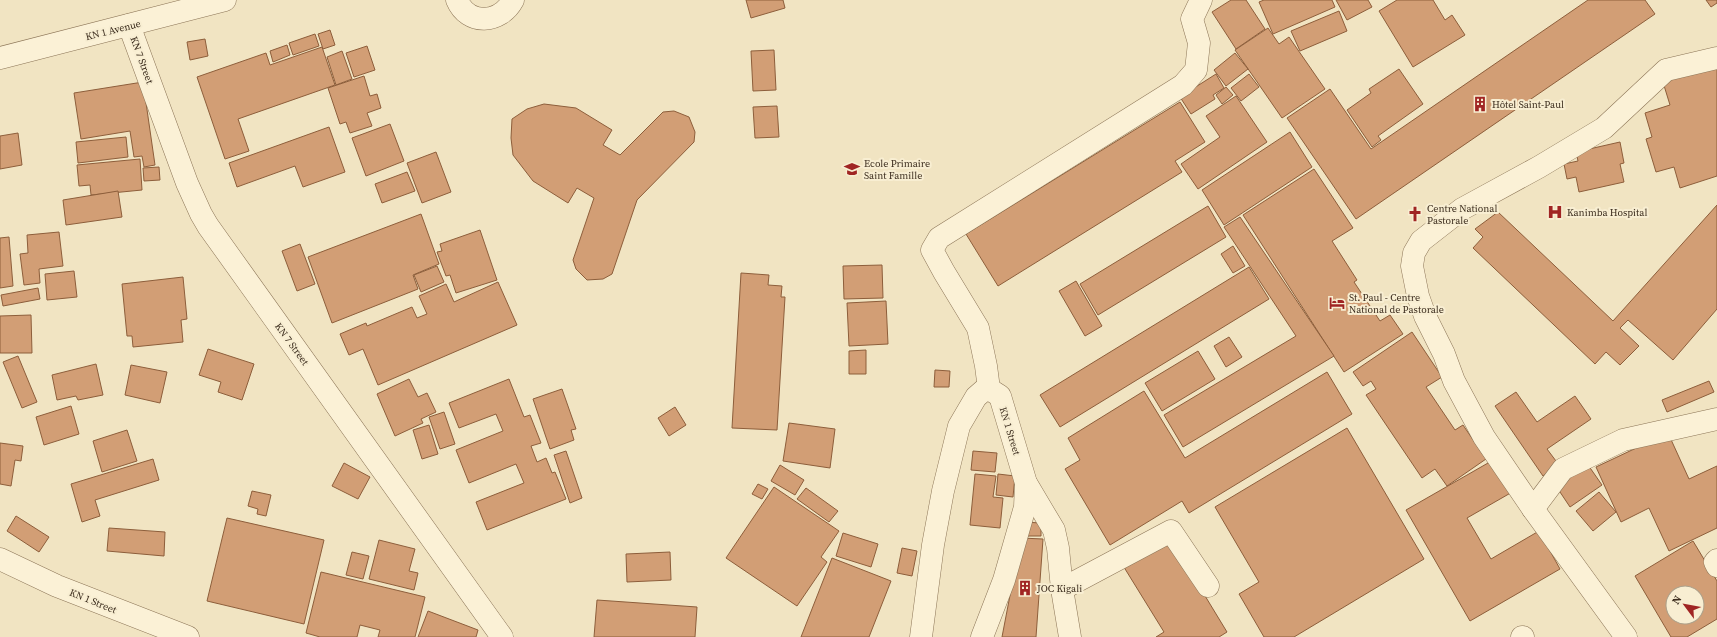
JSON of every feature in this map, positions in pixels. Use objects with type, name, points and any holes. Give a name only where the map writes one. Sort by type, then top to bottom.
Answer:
[{"type":"street","name":"KN 1 Avenue","points":[[0,58],[129,26],[225,0]]},
{"type":"street","points":[[457,0],[461,8],[471,16],[490,19],[502,14],[513,0]]},
{"type":"street","points":[[921,637],[933,545],[942,491],[959,426],[976,397],[984,390],[989,389],[978,328],[932,250],[939,238],[1183,85],[1196,70],[1199,43],[1192,19],[1201,0]]},
{"type":"street","name":"KN 7 Street","points":[[129,26],[187,183],[208,226],[502,637]]},
{"type":"street","points":[[1626,637],[1533,509],[1484,437],[1454,381],[1444,354],[1418,296],[1413,279],[1412,266],[1414,253],[1421,241],[1462,209],[1539,167],[1604,128],[1666,70],[1717,58]]},
{"type":"street","name":"KN 1 Street","points":[[989,389],[1000,396],[1026,484],[1054,530],[1058,548],[1062,589],[1070,637]]},
{"type":"street","points":[[1533,509],[1563,469],[1623,440],[1717,419]]},
{"type":"street","points":[[982,637],[1004,580],[1025,507],[1026,484]]},
{"type":"street","points":[[1062,589],[1171,531],[1208,586]]},
{"type":"street","name":"KN 1 Street","points":[[0,559],[57,586],[188,637]]},
{"type":"street","points":[[1717,560],[1715,562],[1717,566]]},
{"type":"building","points":[[746,0],[783,0],[785,8],[751,18]]},
{"type":"building","points":[[1231,0],[1246,0],[1265,29],[1236,49],[1212,12]]},
{"type":"building","points":[[1264,0],[1332,0],[1335,7],[1273,34],[1259,2]]},
{"type":"building","points":[[1336,0],[1368,0],[1372,7],[1347,20]]},
{"type":"building","points":[[1397,0],[1433,0],[1445,20],[1452,15],[1465,35],[1413,67],[1379,11]]},
{"type":"building","name":"Hôtel Saint-Paul","points":[[1588,0],[1645,0],[1655,14],[1356,219],[1287,118],[1330,89],[1371,149]]},
{"type":"building","points":[[1706,0],[1717,0],[1717,3],[1711,7]]},
{"type":"building","points":[[1339,11],[1347,31],[1300,51],[1291,31]]},
{"type":"building","points":[[1268,28],[1279,44],[1289,37],[1325,89],[1282,118],[1235,50]]},
{"type":"building","points":[[330,30],[335,45],[323,49],[318,34]]},
{"type":"building","points":[[315,34],[319,46],[293,55],[289,43]]},
{"type":"building","points":[[205,39],[208,56],[190,60],[187,42]]},
{"type":"building","points":[[287,45],[290,55],[273,62],[270,51]]},
{"type":"building","points":[[367,46],[375,70],[354,77],[346,53]]},
{"type":"building","points":[[322,47],[335,85],[238,119],[249,151],[225,159],[197,77],[266,53],[270,65]]},
{"type":"building","points":[[774,50],[776,90],[753,91],[751,51]]},
{"type":"building","points":[[342,51],[352,79],[336,85],[327,57]]},
{"type":"building","points":[[1235,53],[1248,69],[1226,86],[1214,70]]},
{"type":"building","points":[[1717,62],[1717,176],[1680,188],[1674,167],[1656,172],[1646,139],[1652,137],[1645,113],[1670,105],[1662,79]]},
{"type":"building","points":[[1399,69],[1423,104],[1378,136],[1381,140],[1372,147],[1347,110],[1371,93],[1369,89]]},
{"type":"building","points":[[1216,74],[1224,88],[1213,95],[1215,99],[1191,114],[1180,97]]},
{"type":"building","points":[[1249,74],[1259,87],[1241,101],[1231,88]]},
{"type":"building","points":[[364,76],[370,96],[377,94],[381,108],[367,113],[372,126],[350,133],[346,122],[340,124],[328,88]]},
{"type":"building","points":[[143,82],[155,165],[144,167],[142,156],[134,157],[130,131],[81,139],[74,93]]},
{"type":"building","points":[[1226,87],[1233,95],[1222,104],[1216,95]]},
{"type":"building","points":[[1236,96],[1267,142],[1198,189],[1181,164],[1220,137],[1206,116]]},
{"type":"building","points":[[1180,102],[1205,142],[1175,161],[1182,172],[998,286],[966,234]]},
{"type":"building","points":[[544,104],[576,108],[612,130],[603,145],[620,155],[663,112],[674,111],[689,117],[695,132],[694,142],[637,200],[612,274],[603,279],[587,280],[576,269],[573,260],[594,198],[577,188],[568,203],[533,181],[513,155],[511,138],[512,119],[527,109]]},
{"type":"building","points":[[777,106],[779,137],[755,138],[753,107]]},
{"type":"building","points":[[390,124],[404,161],[366,176],[352,138]]},
{"type":"building","points":[[329,127],[345,172],[303,187],[295,166],[237,187],[229,163]]},
{"type":"building","points":[[1290,132],[1312,167],[1224,225],[1202,190]]},
{"type":"building","points":[[18,133],[22,165],[0,169],[0,136]]},
{"type":"building","points":[[126,137],[128,157],[78,163],[76,142]]},
{"type":"building","points":[[1620,142],[1624,163],[1620,164],[1624,182],[1579,192],[1576,177],[1567,179],[1564,164],[1578,161],[1576,152]]},
{"type":"building","points":[[436,152],[451,192],[422,203],[407,163]]},
{"type":"building","points":[[140,159],[142,190],[91,195],[90,185],[79,186],[77,165]]},
{"type":"building","points":[[159,167],[160,180],[144,181],[143,168]]},
{"type":"building","points":[[1314,169],[1353,228],[1332,241],[1357,280],[1354,282],[1380,321],[1390,315],[1403,334],[1344,372],[1243,215]]},
{"type":"building","points":[[407,172],[415,191],[382,203],[375,184]]},
{"type":"building","points":[[118,191],[122,217],[66,225],[63,200]]},
{"type":"building","points":[[1717,205],[1717,309],[1673,360],[1628,320],[1620,328],[1639,346],[1620,365],[1606,352],[1595,364],[1473,248],[1483,237],[1475,229],[1498,212],[1613,321]]},
{"type":"building","points":[[1208,206],[1226,237],[1098,315],[1080,284]]},
{"type":"building","points":[[421,214],[439,264],[413,275],[418,289],[332,323],[308,257]]},
{"type":"building","points":[[1240,217],[1334,356],[1183,447],[1164,415],[1296,336],[1224,227]]},
{"type":"building","points":[[480,230],[497,280],[456,293],[450,275],[446,276],[437,252],[442,251],[440,244]]},
{"type":"building","points":[[59,232],[63,266],[39,269],[40,283],[24,285],[20,254],[28,253],[27,235]]},
{"type":"building","points":[[9,237],[13,286],[0,288],[0,238]]},
{"type":"building","points":[[300,244],[315,284],[297,291],[282,251]]},
{"type":"building","points":[[1233,246],[1245,266],[1233,273],[1221,254]]},
{"type":"building","points":[[882,265],[883,298],[844,299],[843,266]]},
{"type":"building","points":[[437,266],[444,282],[421,292],[414,275]]},
{"type":"building","points":[[1249,267],[1269,299],[1060,427],[1040,395]]},
{"type":"building","points":[[74,271],[77,297],[47,300],[45,274]]},
{"type":"building","points":[[741,273],[769,275],[768,285],[782,286],[781,297],[785,297],[777,430],[732,428]]},
{"type":"building","points":[[183,277],[187,319],[181,320],[183,342],[133,347],[132,336],[127,336],[122,284]]},
{"type":"building","points":[[1076,281],[1102,326],[1085,336],[1059,291]]},
{"type":"building","points":[[498,282],[517,325],[378,385],[363,349],[349,355],[340,334],[366,323],[367,326],[412,307],[417,318],[427,314],[419,296],[446,284],[454,302]]},
{"type":"building","points":[[38,288],[40,299],[3,306],[1,295]]},
{"type":"building","points":[[886,301],[888,344],[849,346],[847,303]]},
{"type":"building","points":[[31,315],[32,353],[0,353],[0,316]]},
{"type":"building","points":[[1412,332],[1442,377],[1426,387],[1455,430],[1463,425],[1486,459],[1447,486],[1435,469],[1422,478],[1366,395],[1376,389],[1371,381],[1363,386],[1353,372]]},
{"type":"building","points":[[1229,337],[1242,357],[1226,367],[1214,346]]},
{"type":"building","points":[[208,349],[254,364],[242,400],[218,392],[221,382],[199,375]]},
{"type":"building","points":[[866,350],[866,374],[849,374],[849,351]]},
{"type":"building","points":[[1198,351],[1215,379],[1162,411],[1145,383]]},
{"type":"building","points":[[18,356],[37,402],[22,408],[3,362]]},
{"type":"building","points":[[96,364],[103,395],[78,400],[76,396],[57,400],[52,375]]},
{"type":"building","points":[[131,365],[167,372],[160,403],[125,395]]},
{"type":"building","points":[[935,370],[950,371],[949,387],[934,387]]},
{"type":"building","points":[[1327,372],[1352,414],[1189,513],[1182,501],[1110,545],[1065,469],[1080,460],[1068,438],[1144,391],[1185,458]]},
{"type":"building","points":[[409,379],[418,397],[427,393],[436,412],[421,419],[423,423],[395,436],[377,394]]},
{"type":"building","points":[[509,379],[524,417],[530,415],[541,443],[531,446],[537,462],[546,458],[552,473],[555,472],[566,499],[487,530],[476,502],[524,483],[516,464],[469,483],[456,450],[503,431],[496,414],[459,428],[449,403]]},
{"type":"building","points":[[1709,381],[1714,392],[1667,412],[1662,400]]},
{"type":"building","points":[[562,389],[576,429],[571,430],[574,440],[550,449],[533,399]]},
{"type":"building","points":[[1516,392],[1537,422],[1575,396],[1591,419],[1547,449],[1559,465],[1543,476],[1495,406]]},
{"type":"building","points":[[71,406],[79,434],[44,445],[36,417]]},
{"type":"building","points":[[675,407],[686,425],[669,436],[658,418]]},
{"type":"building","points":[[444,412],[455,444],[440,449],[429,417]]},
{"type":"building","points":[[789,423],[835,429],[830,468],[783,461]]},
{"type":"building","points":[[429,425],[438,454],[422,459],[413,430]]},
{"type":"building","points":[[1347,428],[1424,559],[1294,637],[1264,637],[1239,594],[1259,582],[1215,507]]},
{"type":"building","points":[[127,430],[137,461],[102,472],[93,441]]},
{"type":"building","points":[[1668,433],[1689,479],[1717,466],[1717,528],[1669,551],[1649,508],[1621,522],[1596,467]]},
{"type":"building","points":[[0,443],[23,446],[21,461],[15,460],[11,486],[0,484]]},
{"type":"building","points":[[566,451],[582,498],[570,503],[554,455]]},
{"type":"building","points":[[973,451],[997,453],[995,472],[971,470]]},
{"type":"building","points":[[153,459],[159,480],[95,500],[100,516],[82,522],[71,484]]},
{"type":"building","points":[[1495,459],[1514,491],[1467,518],[1491,559],[1539,531],[1560,569],[1470,621],[1406,510]]},
{"type":"building","points":[[1586,462],[1602,485],[1570,507],[1554,483]]},
{"type":"building","points":[[344,463],[370,477],[358,499],[332,486]]},
{"type":"building","points":[[780,465],[804,480],[795,495],[771,481]]},
{"type":"building","points":[[975,474],[996,476],[993,497],[1003,498],[1000,528],[970,525]]},
{"type":"building","points":[[998,474],[1015,476],[1013,497],[996,495]]},
{"type":"building","points":[[758,484],[768,489],[762,499],[752,494]]},
{"type":"building","points":[[774,487],[839,531],[821,557],[827,562],[797,606],[726,558]]},
{"type":"building","points":[[806,488],[838,511],[829,522],[797,499]]},
{"type":"building","points":[[252,491],[271,495],[266,516],[257,514],[258,509],[248,506]]},
{"type":"building","points":[[1599,492],[1616,512],[1593,531],[1576,511]]},
{"type":"building","points":[[16,516],[49,537],[39,552],[7,531]]},
{"type":"building","points":[[227,518],[324,540],[304,624],[207,601]]},
{"type":"building","points":[[1024,522],[1041,523],[1041,536],[1024,536]]},
{"type":"building","points":[[109,528],[165,532],[164,556],[107,551]]},
{"type":"building","points":[[843,533],[878,544],[871,567],[836,556]]},
{"type":"building","points":[[1168,535],[1227,632],[1219,637],[1156,637],[1164,632],[1122,564]]},
{"type":"building","name":"JOC Kigali","points":[[1021,538],[1043,539],[1036,637],[1002,637]]},
{"type":"building","points":[[379,540],[415,549],[409,571],[418,573],[414,590],[369,579]]},
{"type":"building","points":[[1693,541],[1717,581],[1717,619],[1687,637],[1671,637],[1635,576]]},
{"type":"building","points":[[902,548],[917,551],[912,576],[897,573]]},
{"type":"building","points":[[352,552],[369,556],[363,579],[346,575]]},
{"type":"building","points":[[670,552],[671,580],[627,582],[626,554]]},
{"type":"building","points":[[832,558],[891,581],[869,637],[801,637]]},
{"type":"building","points":[[321,572],[425,597],[415,637],[378,637],[380,630],[360,625],[357,637],[320,637],[306,633]]},
{"type":"building","points":[[597,600],[697,607],[695,637],[594,637]]},
{"type":"building","points":[[428,611],[478,630],[476,637],[418,637]]},
{"type":"place","name":"Hôtel Saint-Paul","points":[[1480,104]]},
{"type":"place","name":"Ecole Primaire Saint Famille","points":[[852,169]]},
{"type":"place","name":"Kanimba Hospital","points":[[1555,212]]},
{"type":"place","name":"Centre National Pastorale","points":[[1415,214]]},
{"type":"place","name":"St. Paul - Centre National de Pastorale","points":[[1337,303]]},
{"type":"place","name":"JOC Kigali","points":[[1025,588]]}]
